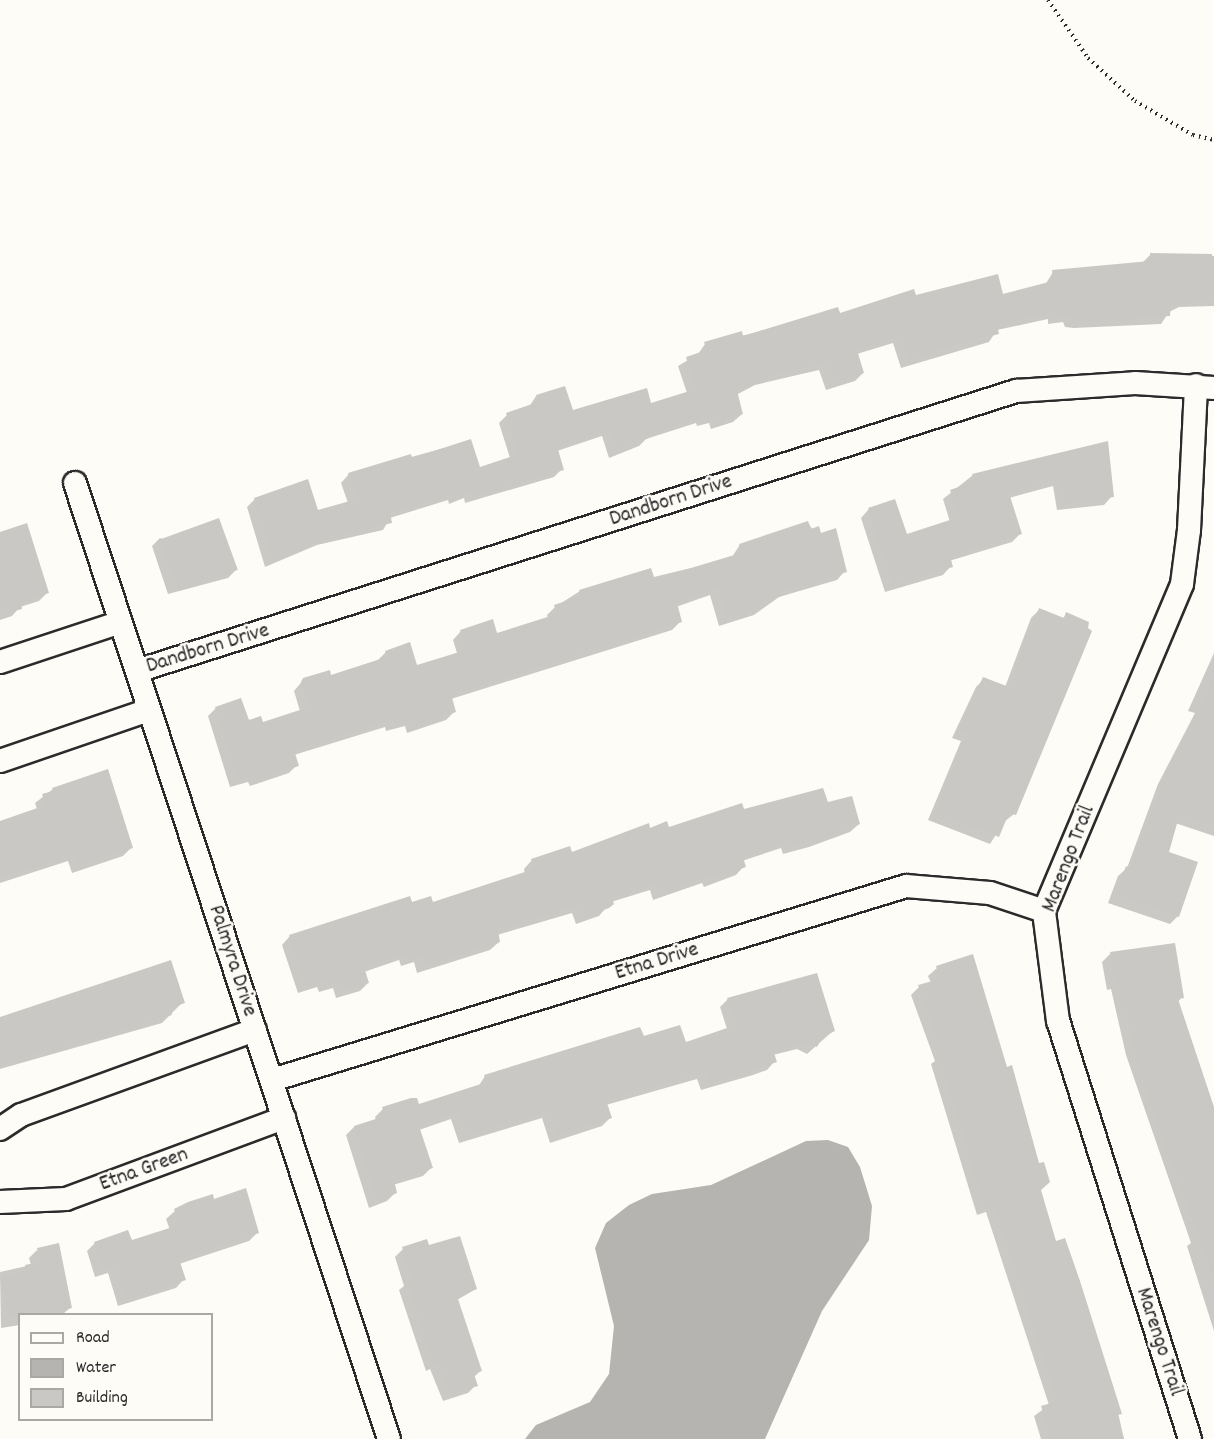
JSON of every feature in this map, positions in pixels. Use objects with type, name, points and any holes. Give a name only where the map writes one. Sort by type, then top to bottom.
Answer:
[{"type":"street","name":"Dandborn Drive","points":[[137,672],[1016,391],[1135,383],[1205,387]]},
{"type":"street","name":"Marengo Trail","points":[[1190,1439],[1058,1021],[1044,911],[1182,584],[1205,387]]},
{"type":"street","name":"Palmyra Drive","points":[[75,483],[389,1439]]},
{"type":"street","points":[[0,662],[121,622]]},
{"type":"street","points":[[0,761],[149,711]]},
{"type":"street","name":"Etna Drive","points":[[272,1080],[906,886],[990,893],[1044,911]]},
{"type":"street","points":[[0,1129],[21,1115],[255,1030]]},
{"type":"street","name":"Etna Green","points":[[0,1202],[66,1199],[285,1118]]},
{"type":"path","points":[[1048,0],[1088,58],[1135,101],[1193,135],[1214,140]]},
{"type":"water","points":[[828,1140],[848,1147],[860,1167],[872,1206],[869,1240],[822,1311],[765,1439],[525,1439],[536,1425],[590,1402],[609,1374],[614,1326],[595,1248],[606,1223],[629,1205],[652,1194],[711,1185],[806,1141]]},
{"type":"building","points":[[1150,253],[1212,254],[1212,299],[1171,305],[1170,316],[1083,321],[1072,319],[1071,315],[1056,316],[1055,311],[997,324],[999,334],[933,350],[909,361],[901,336],[857,350],[864,373],[834,383],[827,362],[762,378],[758,383],[737,391],[743,414],[719,422],[717,416],[705,419],[704,416],[648,434],[649,438],[617,450],[610,429],[557,446],[564,470],[473,496],[472,491],[457,496],[456,493],[390,513],[392,523],[326,538],[274,560],[254,498],[308,479],[318,510],[357,499],[348,473],[411,454],[412,458],[471,439],[480,467],[519,454],[506,413],[538,402],[536,395],[565,386],[573,410],[647,388],[651,403],[696,389],[686,357],[707,350],[704,342],[742,331],[743,336],[838,307],[840,313],[914,289],[916,295],[998,274],[1003,294],[1053,281],[1052,270],[1150,261]]},
{"type":"building","points":[[1108,441],[1114,497],[1064,503],[1061,479],[1009,493],[1022,534],[950,556],[953,567],[893,584],[868,508],[895,499],[907,534],[959,517],[950,490],[974,479],[972,474]]},
{"type":"building","points":[[219,518],[238,570],[179,591],[160,540]]},
{"type":"building","points":[[808,521],[811,529],[819,526],[821,533],[836,528],[847,572],[781,591],[782,596],[763,602],[764,607],[727,618],[718,588],[677,603],[682,622],[451,694],[456,712],[415,726],[413,719],[394,724],[393,719],[294,750],[299,766],[258,779],[256,774],[238,780],[215,707],[241,698],[249,720],[261,716],[263,722],[309,707],[301,682],[303,678],[330,670],[331,675],[387,657],[385,651],[410,642],[417,665],[466,650],[460,630],[493,619],[497,633],[557,614],[554,605],[581,596],[579,590],[651,568],[654,577],[741,553],[739,544]]},
{"type":"building","points":[[27,523],[49,593],[21,602],[22,609],[0,615],[0,532]]},
{"type":"building","points":[[1039,608],[1064,618],[1066,612],[1089,622],[1088,628],[1092,631],[1016,815],[1009,813],[999,837],[935,812],[968,733],[959,730],[983,677],[1009,687]]},
{"type":"building","points":[[1214,678],[1214,826],[1180,813],[1169,852],[1198,862],[1179,917],[1116,894],[1126,866],[1131,868],[1166,774]]},
{"type":"building","points":[[108,769],[133,848],[80,865],[76,854],[0,878],[0,821],[46,805],[42,794],[53,791],[52,788]]},
{"type":"building","points":[[823,788],[828,802],[852,796],[860,824],[791,846],[789,840],[743,857],[746,867],[712,879],[711,876],[661,893],[658,883],[612,897],[614,904],[609,908],[584,917],[580,905],[498,930],[500,942],[425,966],[422,955],[409,959],[407,953],[364,967],[369,983],[344,990],[341,981],[328,984],[326,980],[306,986],[289,935],[410,896],[412,902],[431,896],[433,902],[534,869],[531,859],[570,846],[572,852],[649,823],[650,828],[667,821],[669,827],[742,803],[744,809]]},
{"type":"building","points":[[1175,943],[1184,998],[1178,999],[1214,1107],[1214,1269],[1211,1269],[1159,1129],[1133,1047],[1126,1008],[1122,1008],[1119,982],[1115,982],[1110,952]]},
{"type":"building","points":[[973,954],[1007,1067],[1012,1065],[1039,1163],[1044,1162],[1050,1182],[1041,1190],[1056,1241],[1065,1238],[1080,1281],[1122,1414],[1117,1415],[1124,1439],[1051,1439],[1041,1406],[1058,1401],[994,1205],[985,1208],[939,1055],[943,1053],[918,985],[940,979],[936,966]]},
{"type":"building","points":[[171,960],[185,1003],[170,1008],[172,1015],[52,1051],[50,1047],[0,1065],[0,1017]]},
{"type":"building","points":[[817,973],[835,1031],[822,1037],[817,1047],[806,1042],[773,1050],[777,1062],[709,1083],[706,1072],[606,1100],[612,1118],[558,1135],[550,1110],[467,1136],[459,1112],[419,1126],[433,1168],[394,1180],[397,1193],[377,1201],[354,1126],[385,1116],[382,1107],[411,1098],[417,1098],[419,1104],[487,1082],[484,1075],[640,1027],[644,1036],[680,1025],[686,1042],[736,1025],[727,998]]},
{"type":"building","points":[[246,1188],[259,1233],[179,1259],[186,1280],[126,1299],[116,1266],[103,1270],[94,1242],[128,1230],[132,1240],[179,1225],[174,1209],[213,1194],[214,1199]]},
{"type":"building","points":[[460,1236],[477,1289],[457,1296],[482,1371],[474,1374],[478,1386],[451,1394],[438,1362],[434,1364],[424,1336],[407,1281],[412,1279],[402,1247],[427,1239],[429,1245]]},
{"type":"building","points":[[59,1243],[72,1308],[50,1313],[8,1314],[0,1277],[27,1272],[25,1265],[40,1262],[37,1248]]}]
